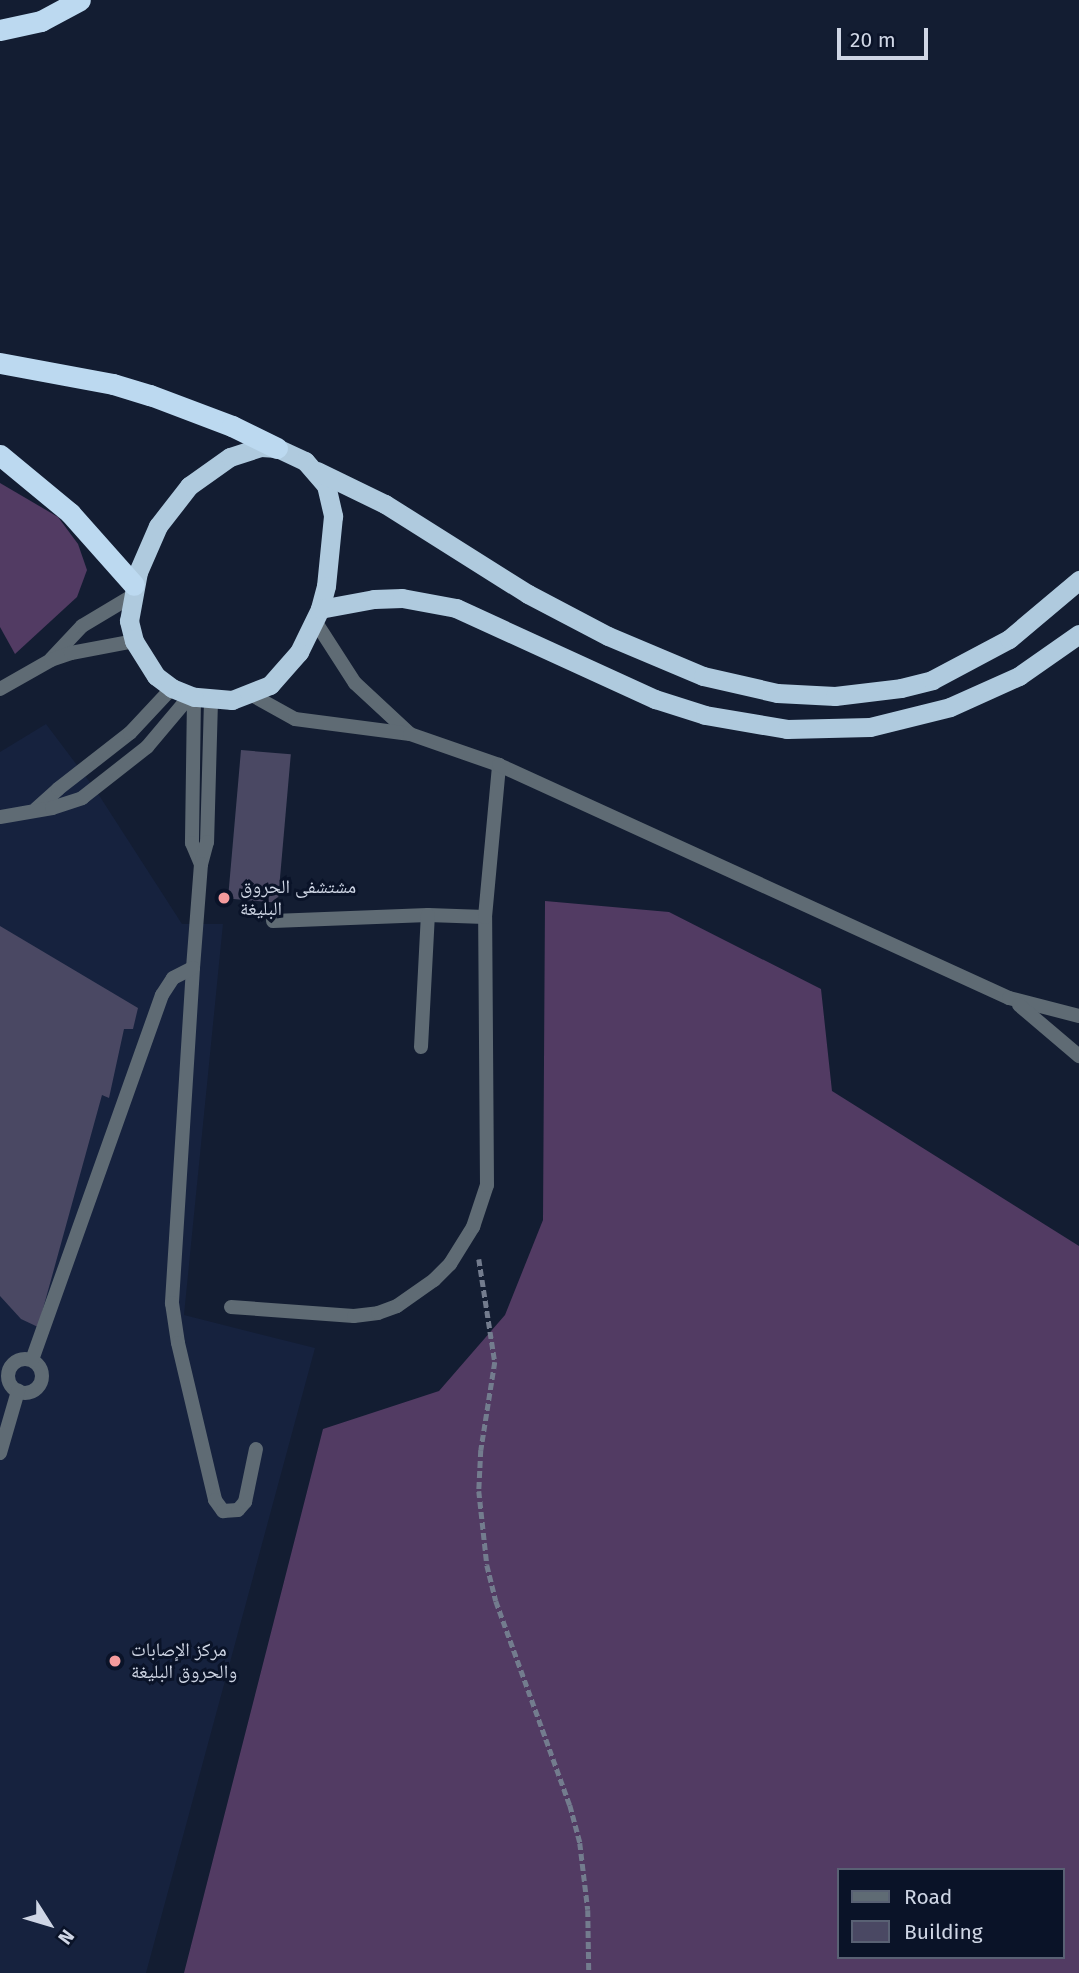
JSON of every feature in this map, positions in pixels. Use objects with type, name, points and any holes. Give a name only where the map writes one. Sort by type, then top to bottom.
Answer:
[{"type":"highway","points":[[0,30],[41,21],[80,0]]},
{"type":"highway","points":[[0,363],[113,384],[150,395],[232,426],[306,461],[326,485],[333,516],[330,563],[317,615],[285,671],[270,685],[252,695],[192,696],[156,676],[134,641],[130,621],[133,591],[146,548],[158,526],[189,486],[209,470],[244,450],[277,448]]},
{"type":"highway","points":[[0,455],[70,513],[133,591]]},
{"type":"highway","points":[[317,471],[385,504],[528,594],[608,636],[704,676],[777,693],[835,696],[901,688],[932,680],[1009,639],[1079,580]]},
{"type":"highway","points":[[317,615],[374,599],[402,598],[456,608],[655,699],[705,715],[787,729],[870,727],[950,708],[1019,676],[1079,634]]},
{"type":"street","points":[[51,660],[82,626],[133,591]]},
{"type":"street","points":[[317,615],[355,683],[410,734]]},
{"type":"street","points":[[0,689],[51,660],[92,647],[134,641]]},
{"type":"street","points":[[252,695],[295,719],[410,734],[499,765],[1009,998],[1079,1016]]},
{"type":"street","points":[[36,809],[130,733],[192,696]]},
{"type":"street","points":[[0,817],[68,804],[95,789],[147,747],[192,696]]},
{"type":"street","points":[[192,696],[192,843],[201,864],[172,1303],[178,1343],[216,1504],[223,1511],[238,1510],[245,1502],[256,1449]]},
{"type":"street","points":[[231,1307],[354,1316],[397,1306],[434,1280],[450,1264],[473,1227],[486,1185],[485,918],[499,765]]},
{"type":"street","points":[[273,921],[428,915],[485,918]]},
{"type":"street","points":[[421,1047],[428,915]]},
{"type":"street","points":[[32,1360],[162,995],[173,978],[193,968]]},
{"type":"street","points":[[1009,998],[1079,1056]]},
{"type":"street","points":[[32,1360],[41,1371],[39,1386],[25,1393],[18,1391],[8,1380],[6,1361],[32,1360]]},
{"type":"street","points":[[0,1453],[18,1391]]},
{"type":"path","points":[[473,1227],[495,1362],[481,1450],[479,1491],[483,1541],[496,1601],[558,1768],[580,1843],[588,1910],[589,1973]]},
{"type":"shaded area","points":[[0,483],[58,517],[78,544],[87,570],[77,597],[15,654],[0,627]]},
{"type":"shaded area","name":"مركز الإصابات والحروق البليغة","points":[[46,724],[95,789],[182,924],[223,924],[184,1315],[315,1348],[146,1973],[0,1973],[0,752]]},
{"type":"shaded area","points":[[545,901],[669,912],[821,989],[832,1091],[1079,1246],[1079,1973],[184,1973],[323,1429],[439,1391],[505,1315],[543,1220]]},
{"type":"building","points":[[241,750],[291,754],[278,903],[228,898]]},
{"type":"building","points":[[0,926],[138,1008],[133,1029],[124,1029],[109,1098],[102,1095],[38,1327],[21,1319],[0,1296]]},
{"type":"place","name":"مشتشفى الحروق البليغة","points":[[224,898]]},
{"type":"place","name":"مركز الإصابات والحروق البليغة","points":[[115,1661]]}]
